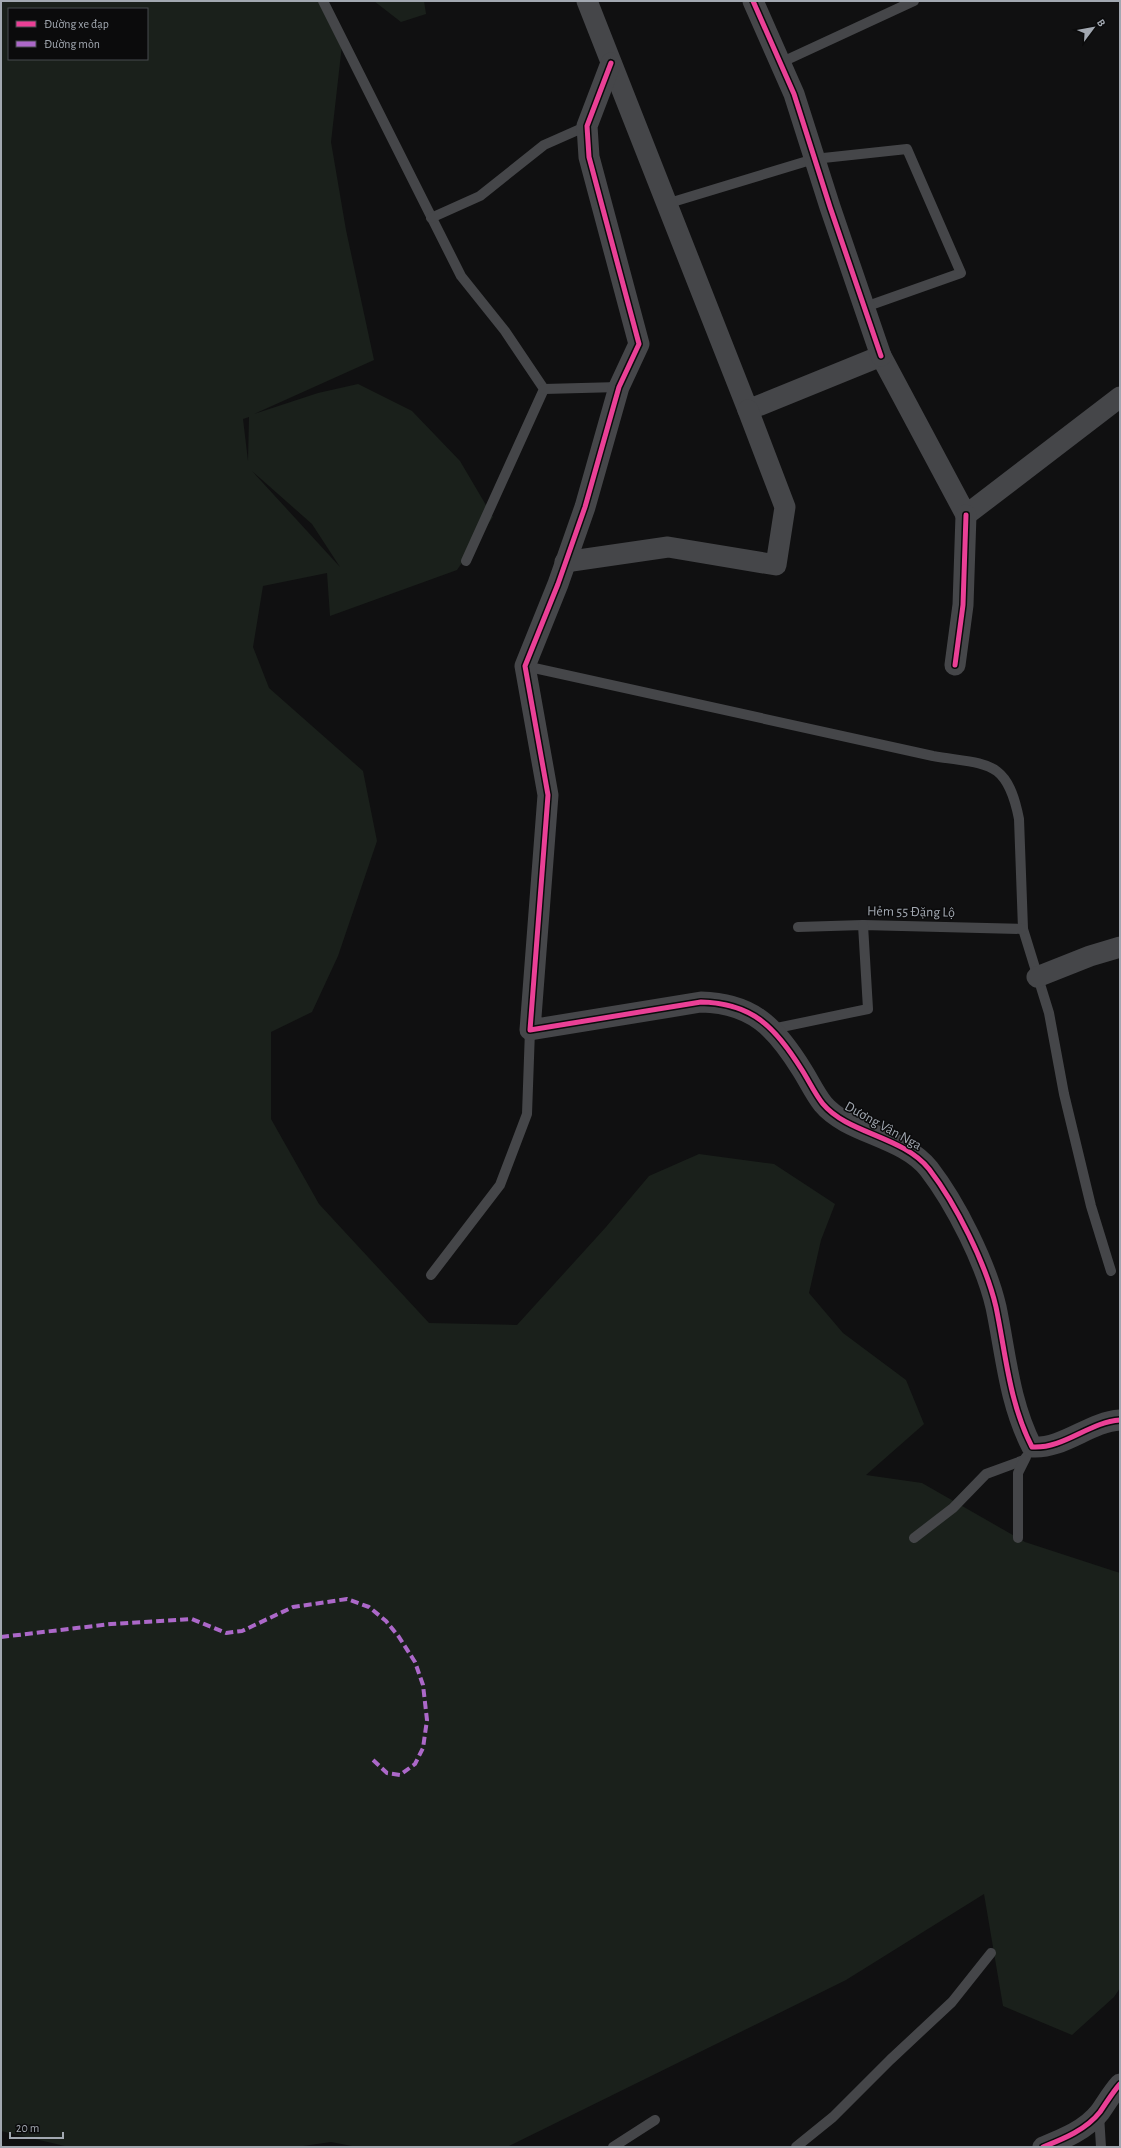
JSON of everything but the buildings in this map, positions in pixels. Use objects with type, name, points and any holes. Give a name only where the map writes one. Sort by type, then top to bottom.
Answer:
[{"type":"street","points":[[565,562],[668,547],[776,565],[785,507],[587,1]]},
{"type":"street","points":[[753,1],[794,94],[814,159],[882,356],[966,515],[962,606],[954,665]]},
{"type":"street","points":[[530,1030],[548,795],[525,666],[585,507],[619,387],[639,344],[589,157],[587,126],[611,63]]},
{"type":"street","points":[[748,410],[882,356]]},
{"type":"street","points":[[966,515],[1120,397]]},
{"type":"street","points":[[1037,977],[1090,956],[1120,947]]},
{"type":"street","name":"Dương Vân Nga","points":[[530,1030],[701,1002],[720,1002],[751,1012],[772,1029],[794,1058],[823,1104],[841,1118],[914,1154],[928,1168],[944,1191],[963,1225],[991,1290],[1008,1382],[1028,1453]]},
{"type":"street","points":[[1028,1453],[1092,1430],[1101,1423],[1120,1420]]},
{"type":"street","points":[[1043,2147],[1080,2130],[1099,2113],[1112,2092],[1120,2084]]},
{"type":"lane","points":[[323,1],[461,276],[505,331],[544,389]]},
{"type":"lane","points":[[780,63],[914,1]]},
{"type":"lane","points":[[432,218],[480,196],[544,146],[587,126]]},
{"type":"lane","points":[[666,204],[814,159],[907,149],[961,274],[865,307]]},
{"type":"lane","points":[[544,389],[619,387]]},
{"type":"lane","points":[[466,561],[544,389]]},
{"type":"lane","points":[[525,666],[933,756],[988,765],[1005,778],[1011,789],[1018,812],[1023,929],[1049,1013],[1064,1094],[1088,1192],[1111,1271]]},
{"type":"lane","points":[[772,1029],[868,1009],[863,925]]},
{"type":"lane","name":"Hẻm 55 Đặng Lộ","points":[[798,927],[863,925],[1023,929]]},
{"type":"lane","points":[[431,1275],[500,1184],[527,1114],[530,1030]]},
{"type":"lane","points":[[1018,1538],[1018,1473],[1028,1453]]},
{"type":"lane","points":[[914,1538],[953,1508],[986,1474],[1028,1453]]},
{"type":"lane","points":[[796,2147],[833,2117],[890,2060],[952,2002],[991,1953]]},
{"type":"lane","points":[[1099,2113],[1101,2147]]},
{"type":"lane","points":[[613,2147],[655,2120]]},
{"type":"shaded area","points":[[1,1],[327,1],[342,45],[331,142],[346,230],[374,360],[254,414],[318,393],[358,384],[412,411],[460,461],[493,517],[457,570],[330,616],[327,573],[263,586],[253,647],[269,688],[363,771],[377,841],[338,956],[312,1012],[271,1032],[271,1119],[319,1204],[429,1323],[517,1325],[606,1227],[649,1176],[699,1154],[774,1164],[835,1204],[821,1240],[809,1293],[843,1333],[906,1380],[924,1424],[866,1475],[922,1483],[1025,1542],[1120,1573],[1120,1988],[1114,1997],[1072,2035],[1003,2006],[984,1894],[846,1980],[507,2147],[357,2147],[331,2142],[296,2147],[69,2147],[1,2131]],"holes":[[[249,417],[248,461],[243,419]],[[252,471],[312,524],[340,567]]]},
{"type":"shaded area","points":[[374,1],[424,1],[426,14],[401,22]]},
{"type":"marked path","points":[[1,1637],[111,1624],[192,1619],[226,1633],[242,1631],[293,1607],[347,1599],[369,1607],[386,1621],[399,1637],[415,1662],[423,1685],[427,1720],[423,1748],[415,1764],[400,1775],[387,1773],[373,1760]]},
{"type":"cycle path","points":[[753,1],[794,94],[830,207],[881,356]]},
{"type":"cycle path","points":[[611,63],[587,126],[589,157],[639,344],[619,387],[585,507],[558,584],[525,666],[548,795],[530,1030],[701,1002],[719,1003],[735,1007],[749,1013],[772,1030],[783,1042],[805,1074],[817,1096],[834,1114],[846,1122],[905,1149],[918,1158],[929,1169],[939,1183],[969,1235],[985,1272],[996,1307],[1013,1396],[1024,1430],[1032,1447],[1055,1444],[1098,1425],[1120,1420]]},
{"type":"cycle path","points":[[955,665],[963,605],[966,515]]},
{"type":"cycle path","points":[[1043,2147],[1066,2137],[1088,2124],[1100,2112],[1120,2084]]}]
